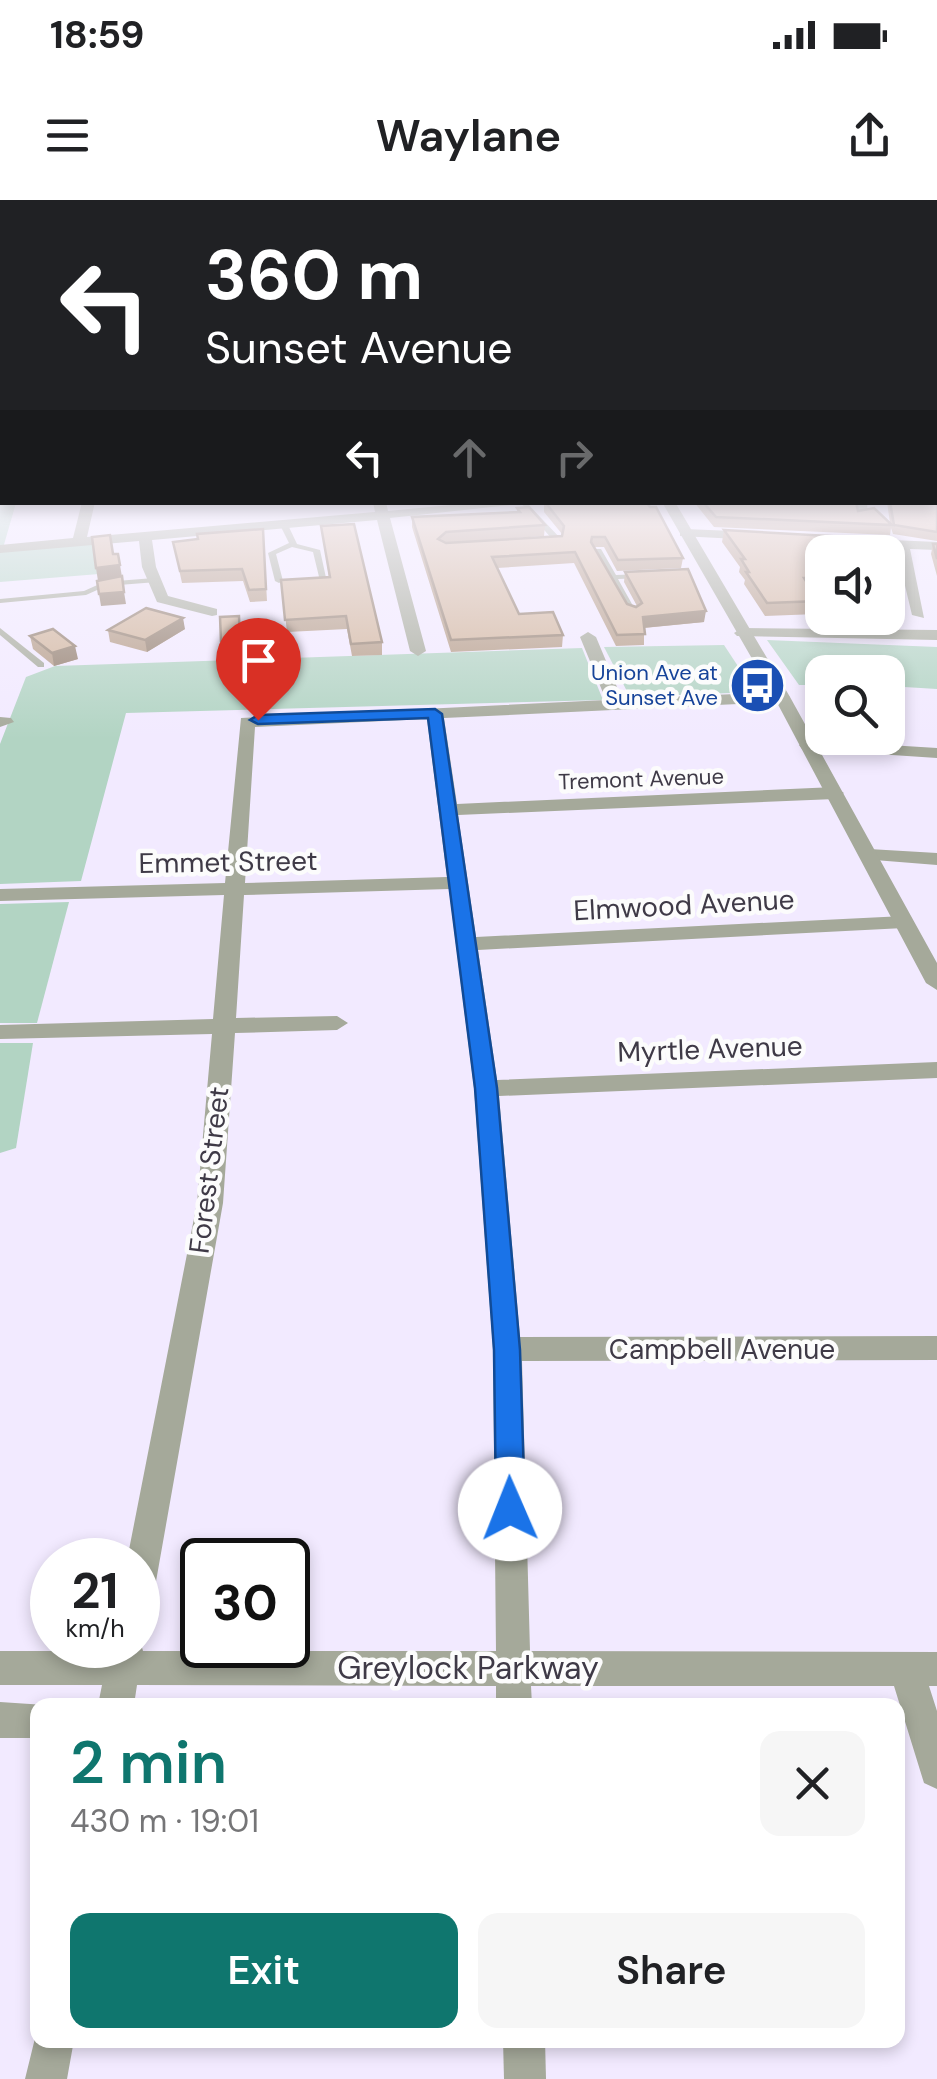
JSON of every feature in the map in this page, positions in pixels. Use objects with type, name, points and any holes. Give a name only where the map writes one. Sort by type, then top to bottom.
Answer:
[{"type":"street","points":[[151,564],[162,600],[212,612]]},
{"type":"street","points":[[395,564],[418,651]]},
{"type":"street","points":[[697,564],[805,739]]},
{"type":"street","points":[[907,564],[919,615]]},
{"type":"street","points":[[742,633],[937,635]]},
{"type":"street","points":[[588,637],[616,704]]},
{"type":"street","points":[[514,1698],[507,1350],[486,1088],[435,714],[782,697]]},
{"type":"street","name":"Forest Street","points":[[147,1538],[210,1203],[247,722],[435,714]]},
{"type":"street","points":[[905,751],[937,753]]},
{"type":"street","points":[[814,755],[937,983]]},
{"type":"street","name":"Tremont Avenue","points":[[449,810],[835,793]]},
{"type":"street","points":[[869,854],[937,859]]},
{"type":"street","name":"Emmet Street","points":[[0,895],[458,883]]},
{"type":"street","name":"Elmwood Avenue","points":[[466,944],[904,922]]},
{"type":"street","points":[[0,1032],[336,1024]]},
{"type":"street","name":"Myrtle Avenue","points":[[486,1088],[937,1070]]},
{"type":"street","name":"Campbell Avenue","points":[[507,1350],[937,1348]]},
{"type":"street","name":"Greylock Parkway","points":[[160,1657],[514,1668],[921,1669]]},
{"type":"street","name":"Greylock Parkway","points":[[0,1668],[30,1665]]},
{"type":"street","points":[[117,1698],[122,1668]]},
{"type":"street","points":[[921,1669],[918,1714],[937,1770]]},
{"type":"street","points":[[0,1720],[30,1720]]},
{"type":"street","points":[[46,2079],[52,2048]]},
{"type":"street","points":[[524,2048],[525,2079]]},
{"type":"lane","points":[[275,564],[279,581]]},
{"type":"lane","points":[[320,564],[325,585]]},
{"type":"lane","points":[[605,564],[633,613]]},
{"type":"lane","points":[[613,577],[662,575]]},
{"type":"lane","points":[[0,601],[86,593],[104,584],[154,580]]},
{"type":"lane","points":[[0,630],[41,665]]},
{"type":"green space","points":[[0,564],[98,564],[99,574],[0,582]]},
{"type":"green space","points":[[767,640],[937,647],[937,689],[905,687],[905,655],[805,655],[805,685],[799,685]]},
{"type":"green space","points":[[724,645],[755,692],[630,697],[604,647]]},
{"type":"green space","points":[[582,648],[603,700],[126,713],[81,881],[0,884],[0,744],[26,677],[55,666]]},
{"type":"green space","points":[[69,902],[37,1023],[0,1023],[0,904]]},
{"type":"green space","points":[[0,1043],[33,1043],[16,1148],[0,1153]]},
{"type":"building","points":[[95,564],[120,565],[96,568]]},
{"type":"building","points":[[178,564],[265,564],[266,589],[249,590],[242,569],[180,571]]},
{"type":"building","points":[[328,564],[363,564],[382,642],[351,644],[346,616],[285,620],[281,580],[330,577]]},
{"type":"building","points":[[427,564],[495,564],[519,614],[553,612],[563,635],[451,640]]},
{"type":"building","points":[[581,564],[604,564],[627,604],[636,607],[642,603],[625,572],[688,569],[706,611],[643,617],[645,634],[617,635]]},
{"type":"building","points":[[744,564],[805,564],[805,602],[767,603]]},
{"type":"building","points":[[122,576],[124,592],[99,594],[97,581]]},
{"type":"building","points":[[146,608],[183,618],[145,640],[108,630]]},
{"type":"building","points":[[239,616],[240,640],[221,641],[220,617]]},
{"type":"building","points":[[53,629],[75,646],[52,653],[30,636]]},
{"type":"place","name":"Union Ave at Sunset Ave","points":[[757,685]]},
{"type":"route","points":[[258,720],[435,714],[486,1088],[507,1350],[510,1509]]}]
